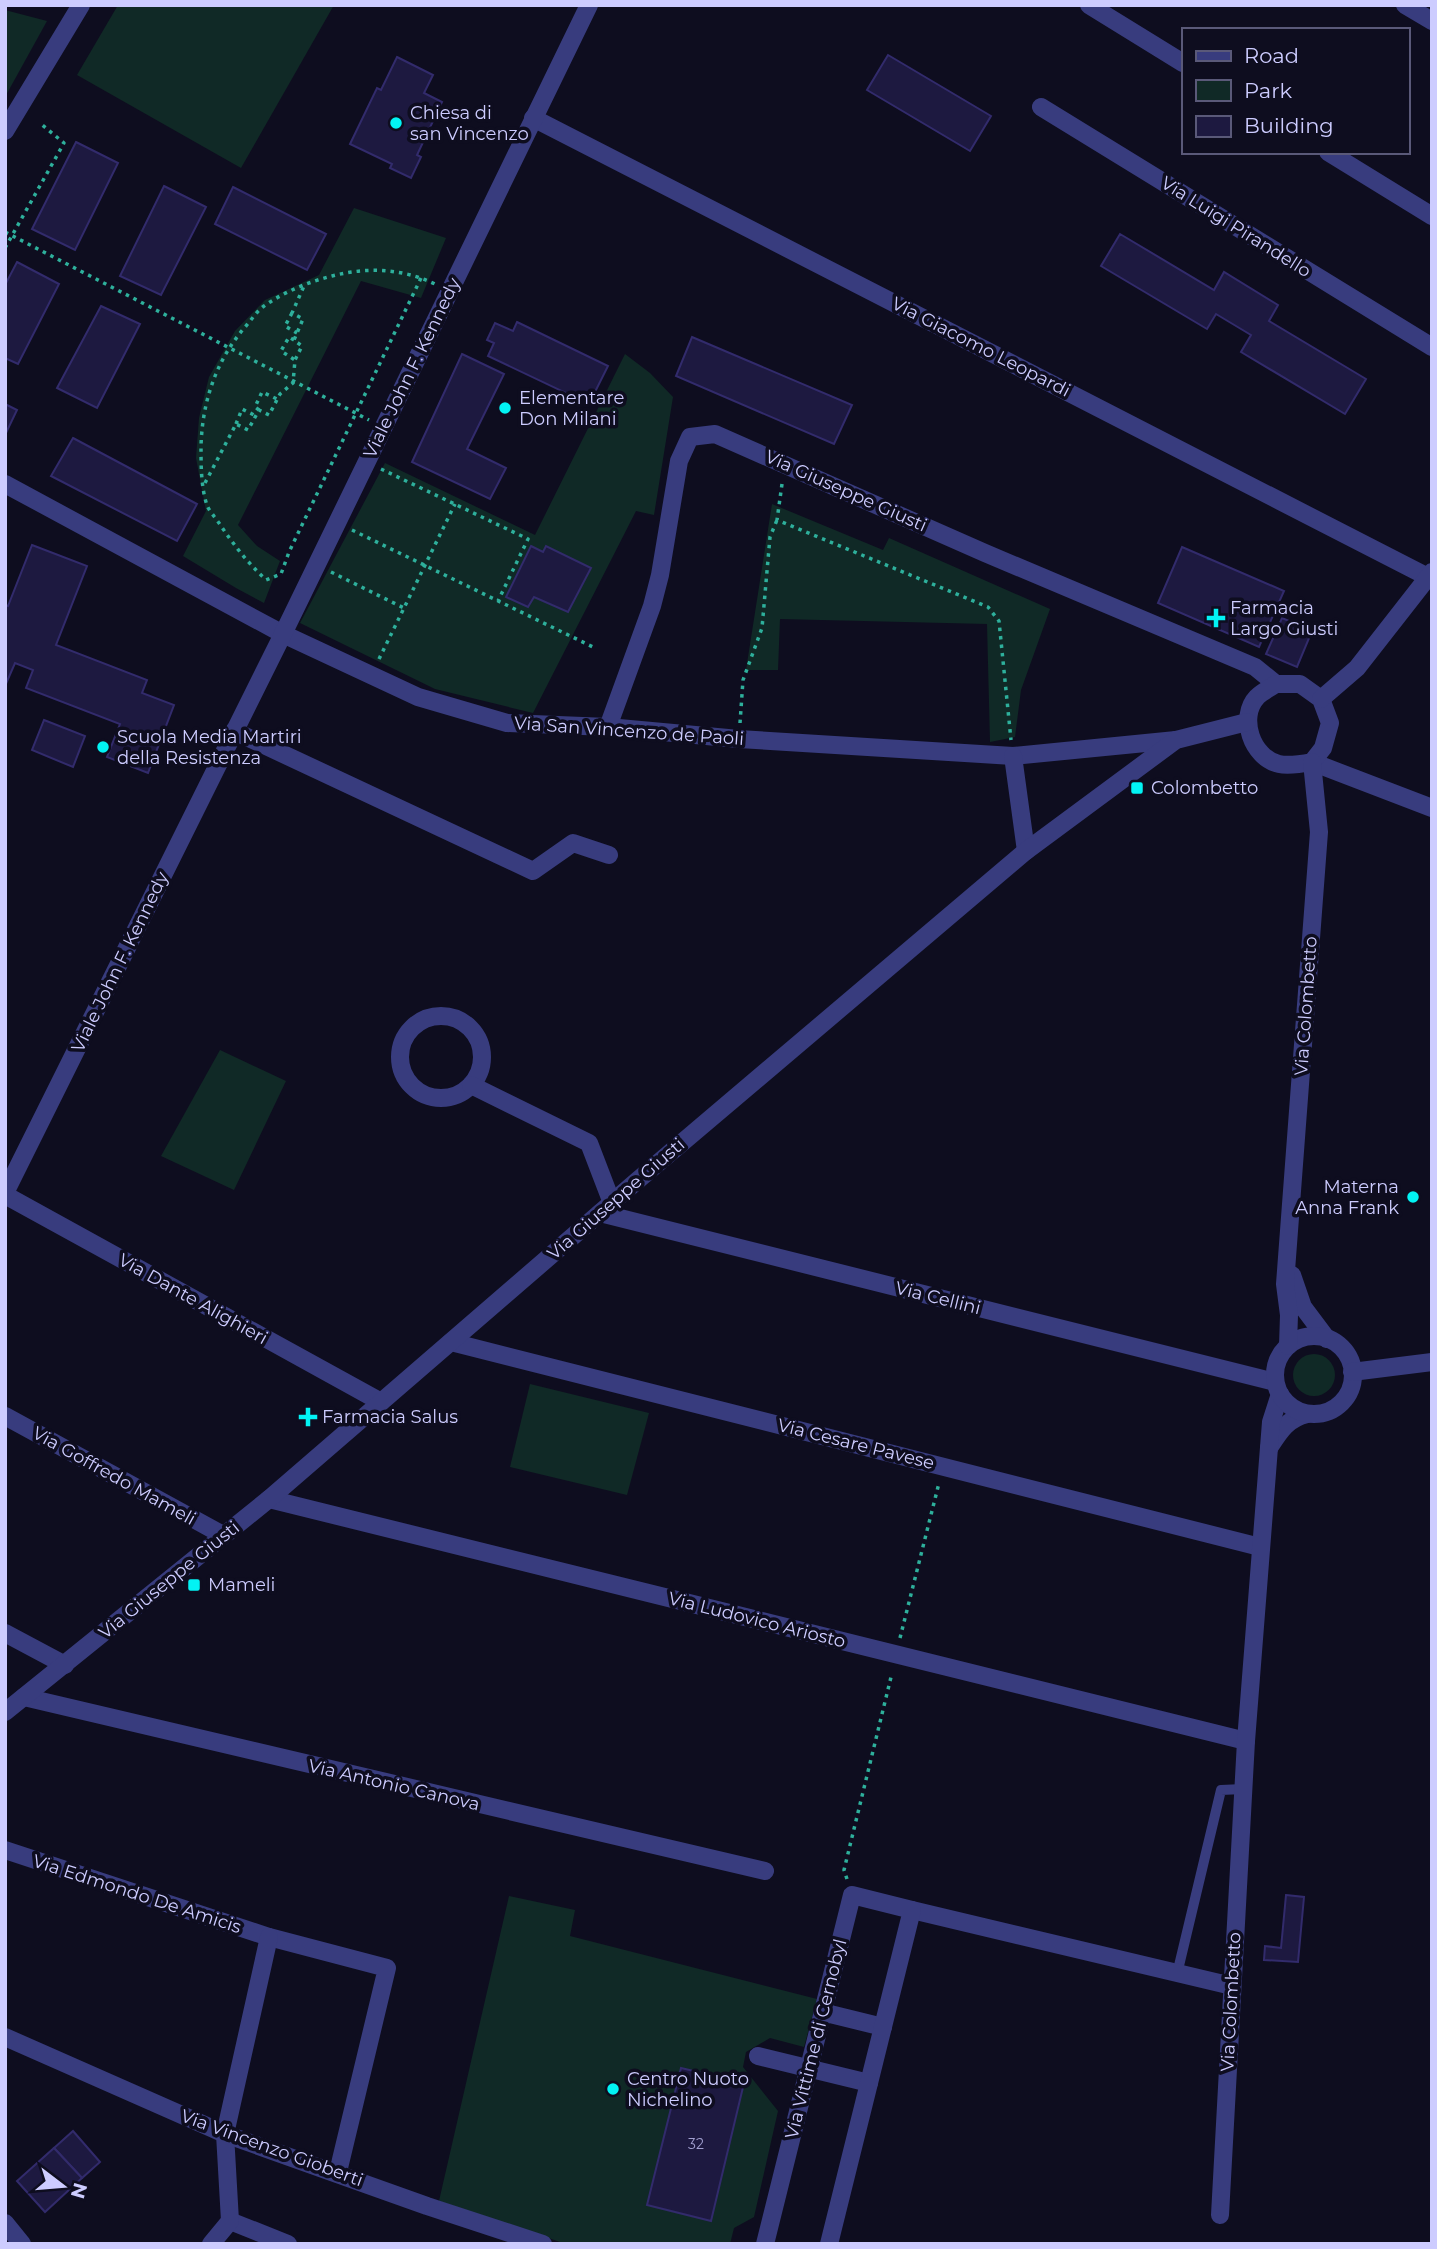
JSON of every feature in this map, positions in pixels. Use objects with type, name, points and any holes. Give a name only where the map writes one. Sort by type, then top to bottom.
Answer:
[{"type":"street","points":[[5,131],[81,5]]},
{"type":"street","name":"Viale John F. Kennedy","points":[[5,1194],[283,634],[589,5]]},
{"type":"street","points":[[1089,5],[1182,62]]},
{"type":"street","points":[[1405,5],[1432,21]]},
{"type":"street","name":"Via Luigi Pirandello","points":[[1041,107],[1432,347]]},
{"type":"street","name":"Via Giacomo Leopardi","points":[[533,118],[1430,574]]},
{"type":"street","points":[[1331,154],[1432,216]]},
{"type":"street","name":"Via Giuseppe Giusti","points":[[608,727],[652,606],[679,461],[691,437],[715,434],[985,553],[1255,667],[1276,684]]},
{"type":"street","name":"Via San Vincenzo de Paoli","points":[[5,484],[283,634],[418,697],[507,723],[608,727],[739,739],[822,742],[1013,756],[1176,740]]},
{"type":"street","points":[[1321,699],[1357,668],[1430,574]]},
{"type":"street","points":[[1312,762],[1322,748],[1330,723],[1321,699],[1300,684],[1276,684],[1256,698],[1247,722],[1256,751],[1277,764],[1297,765],[1312,762],[1432,808]]},
{"type":"street","name":"Via Giuseppe Giusti","points":[[5,1712],[268,1500],[1026,851],[1176,740],[1247,722]]},
{"type":"street","points":[[234,731],[533,871],[573,843],[609,855]]},
{"type":"street","points":[[1013,756],[1026,851]]},
{"type":"street","name":"Via Colombetto","points":[[1220,2215],[1243,1789],[1260,1547],[1271,1422],[1278,1388],[1277,1363],[1288,1346],[1289,1315],[1285,1284],[1319,832],[1312,762]]},
{"type":"street","points":[[438,1016],[452,1018],[468,1026],[477,1037],[482,1054],[481,1068],[471,1085],[449,1098],[429,1097],[414,1088],[405,1077],[400,1059],[402,1045],[408,1033],[422,1021],[438,1016]]},
{"type":"street","points":[[471,1085],[589,1143],[606,1208]]},
{"type":"street","name":"Via Dante Alighieri","points":[[5,1194],[382,1402]]},
{"type":"street","name":"Via Cellini","points":[[606,1208],[1278,1388]]},
{"type":"street","name":"Via Colombetto","points":[[1287,1251],[1298,1297],[1307,1314],[1327,1339],[1335,1343],[1347,1356],[1352,1373]]},
{"type":"street","points":[[1288,1346],[1311,1336],[1327,1339]]},
{"type":"street","name":"Via Cesare Pavese","points":[[451,1342],[1260,1547]]},
{"type":"street","points":[[1269,1448],[1293,1418],[1327,1412],[1343,1401],[1352,1382],[1352,1373],[1432,1362]]},
{"type":"street","points":[[1278,1388],[1287,1404],[1307,1414]]},
{"type":"street","name":"Via Goffredo Mameli","points":[[5,1416],[223,1535]]},
{"type":"street","name":"Via Ludovico Ariosto","points":[[268,1500],[1246,1741]]},
{"type":"street","points":[[5,1633],[65,1665]]},
{"type":"street","name":"Via Antonio Canova","points":[[24,1697],[765,1871]]},
{"type":"street","name":"Via Edmondo De Amicis","points":[[5,1850],[270,1937],[387,1968],[338,2172]]},
{"type":"street","points":[[852,1895],[1232,1986]]},
{"type":"street","name":"Via Vittime di Cernobyl","points":[[765,2244],[852,1895]]},
{"type":"street","points":[[829,2244],[912,1910]]},
{"type":"street","points":[[211,2244],[230,2221],[225,2134],[270,1937]]},
{"type":"street","points":[[822,2012],[883,2027]]},
{"type":"street","name":"Via Vincenzo Gioberti","points":[[5,2037],[225,2134],[543,2244]]},
{"type":"street","points":[[758,2056],[869,2083]]},
{"type":"street","points":[[230,2221],[288,2244]]},
{"type":"street","points":[[5,2223],[22,2244]]},
{"type":"lane","points":[[1177,1974],[1221,1790],[1243,1789]]},
{"type":"path","points":[[5,248],[64,143],[41,124]]},
{"type":"path","points":[[5,232],[293,383],[383,427]]},
{"type":"path","points":[[421,278],[289,552],[281,574],[265,580],[244,560],[207,506],[201,466],[201,423],[209,390],[229,349],[262,307],[304,285],[348,272],[380,270],[412,274],[421,278],[449,291]]},
{"type":"path","points":[[297,333],[285,326],[304,285]]},
{"type":"path","points":[[292,313],[303,319],[294,340]]},
{"type":"path","points":[[277,399],[262,392],[255,407],[269,415],[277,399],[293,383],[295,360],[302,346],[289,337],[281,351],[295,360]]},
{"type":"path","points":[[204,485],[242,409],[256,416]]},
{"type":"path","points":[[236,424],[248,430],[258,410]]},
{"type":"path","points":[[367,461],[528,538],[498,601]]},
{"type":"path","points":[[739,739],[743,680],[762,628],[770,537],[777,520],[784,464]]},
{"type":"path","points":[[371,675],[454,504]]},
{"type":"path","points":[[777,520],[988,607],[999,621],[1013,756]]},
{"type":"path","points":[[337,523],[593,647]]},
{"type":"path","points":[[316,565],[404,608]]},
{"type":"path","points":[[852,1895],[844,1870],[943,1466]]},
{"type":"green space","points":[[118,5],[334,5],[241,168],[77,75]]},
{"type":"green space","points":[[5,10],[47,21],[5,97]]},
{"type":"green space","points":[[354,208],[446,238],[421,298],[361,281],[238,525],[257,546],[280,561],[264,603],[183,556],[206,511],[196,458],[199,418],[209,377],[235,331],[265,300],[319,275]]},
{"type":"green space","points":[[625,354],[650,373],[673,397],[654,515],[636,511],[533,713],[435,689],[300,623],[385,463],[535,535]]},
{"type":"green space","points":[[772,504],[883,550],[889,538],[1050,609],[1021,690],[1015,737],[990,742],[987,624],[780,619],[778,670],[746,670]]},
{"type":"green space","points":[[220,1050],[286,1081],[234,1190],[161,1156]]},
{"type":"green space","points":[[1314,1354],[1329,1360],[1335,1375],[1329,1390],[1314,1396],[1299,1390],[1293,1375],[1299,1360]]},
{"type":"green space","points":[[530,1384],[649,1413],[627,1495],[510,1467]]},
{"type":"green space","name":"Centro Nuoto Nichelino","points":[[509,1896],[575,1910],[570,1936],[817,1999],[804,2047],[770,2038],[746,2052],[743,2067],[778,2111],[754,2217],[734,2228],[730,2244],[566,2244],[439,2201]]},
{"type":"building","points":[[888,55],[991,116],[970,151],[867,90]]},
{"type":"building","name":"Chiesa di san Vincenzo","points":[[397,57],[433,75],[424,93],[442,102],[417,155],[421,157],[411,178],[390,168],[392,164],[350,144],[377,88],[381,90]]},
{"type":"building","points":[[76,142],[118,163],[75,250],[32,229]]},
{"type":"building","points":[[164,186],[206,207],[161,295],[120,276]]},
{"type":"building","points":[[233,187],[326,234],[307,270],[215,224]]},
{"type":"building","points":[[1120,234],[1214,290],[1224,272],[1278,305],[1269,321],[1366,379],[1345,414],[1241,352],[1251,335],[1216,314],[1207,329],[1101,266]]},
{"type":"building","points":[[17,262],[59,284],[18,364],[5,358],[5,285]]},
{"type":"building","points":[[101,306],[140,324],[97,408],[57,388]]},
{"type":"building","points":[[517,322],[608,366],[589,404],[488,356],[494,343],[487,340],[495,323],[513,331]]},
{"type":"building","points":[[692,337],[852,405],[834,444],[676,376]]},
{"type":"building","points":[[462,354],[504,374],[467,449],[506,468],[490,499],[412,462]]},
{"type":"building","points":[[5,404],[17,410],[5,435]]},
{"type":"building","points":[[73,438],[197,504],[177,541],[51,476]]},
{"type":"building","points":[[32,545],[87,566],[56,645],[147,680],[142,693],[174,705],[148,773],[107,757],[120,724],[26,688],[33,670],[15,663],[5,686],[5,605],[8,606]]},
{"type":"building","points":[[531,546],[543,552],[546,546],[591,568],[568,612],[534,597],[528,607],[506,597]]},
{"type":"building","points":[[1182,547],[1284,591],[1259,647],[1158,603]]},
{"type":"building","points":[[1282,618],[1312,631],[1297,667],[1266,654]]},
{"type":"building","points":[[44,720],[85,736],[73,767],[32,750]]},
{"type":"building","points":[[1286,1895],[1304,1897],[1298,1962],[1264,1960],[1265,1946],[1281,1948]]},
{"type":"building","name":"Centro Nuoto Nichelino","points":[[681,2068],[744,2083],[711,2221],[647,2205]]},
{"type":"building","points":[[73,2131],[100,2162],[82,2178],[54,2148]]},
{"type":"building","points":[[54,2148],[82,2178],[45,2212],[17,2181]]},
{"type":"place","name":"Chiesa di san Vincenzo","points":[[396,123]]},
{"type":"place","name":"Elementare Don Milani","points":[[505,408]]},
{"type":"place","name":"Farmacia Largo Giusti","points":[[1216,618]]},
{"type":"place","name":"Scuola Media Martiri della Resistenza","points":[[103,747]]},
{"type":"place","name":"Colombetto","points":[[1137,788]]},
{"type":"place","name":"Materna Anna Frank","points":[[1413,1197]]},
{"type":"place","name":"Farmacia Salus","points":[[308,1417]]},
{"type":"place","name":"Mameli","points":[[194,1585]]},
{"type":"place","name":"Centro Nuoto Nichelino","points":[[613,2089]]}]
